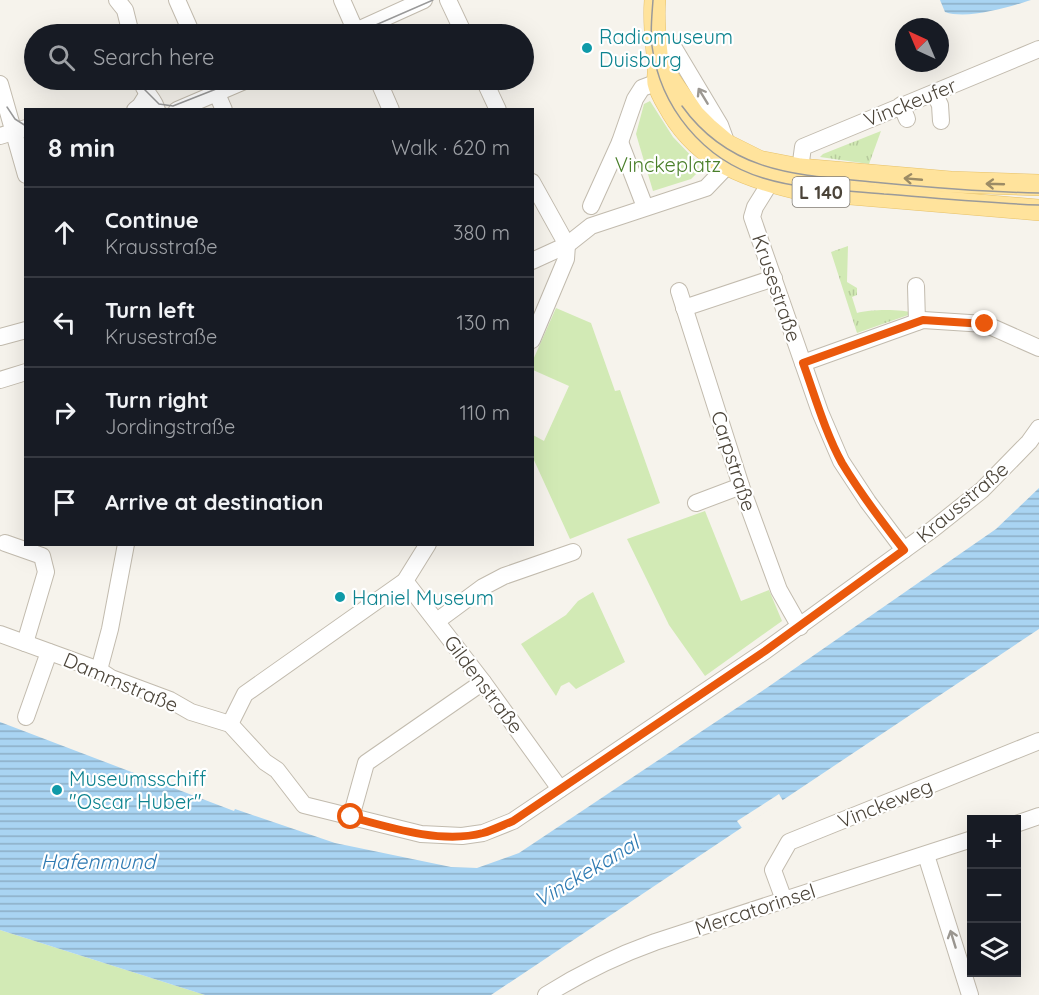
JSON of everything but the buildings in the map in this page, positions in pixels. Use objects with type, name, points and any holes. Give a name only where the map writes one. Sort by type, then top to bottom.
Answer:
[{"type":"main road","name":"L 140","points":[[654,5],[654,42],[658,74],[669,106],[686,131],[711,155],[728,155],[800,169],[951,182],[1039,185]]},
{"type":"main road","name":"L 140","points":[[728,155],[748,176],[802,190],[1039,210]]},
{"type":"street","points":[[117,0],[125,10],[128,24]]},
{"type":"street","points":[[177,0],[188,24]]},
{"type":"street","points":[[342,0],[350,24]]},
{"type":"street","points":[[375,24],[424,0]]},
{"type":"street","points":[[448,0],[459,24]]},
{"type":"street","points":[[534,260],[567,245],[591,226],[706,188],[728,155],[720,125],[674,48],[654,42]]},
{"type":"street","name":"Vinckeufer","points":[[800,169],[803,147],[904,112],[934,93],[1039,49]]},
{"type":"street","points":[[591,206],[620,142],[635,99],[642,88],[658,74]]},
{"type":"street","points":[[0,84],[24,168]]},
{"type":"street","points":[[138,108],[141,106],[144,90]]},
{"type":"street","points":[[146,90],[157,108]]},
{"type":"street","points":[[180,108],[208,90]]},
{"type":"street","points":[[216,90],[223,108]]},
{"type":"street","points":[[383,90],[390,108]]},
{"type":"street","points":[[489,90],[497,108]]},
{"type":"street","points":[[934,93],[940,105],[941,121]]},
{"type":"street","points":[[620,142],[645,207]]},
{"type":"street","name":"Krusestraße","points":[[770,183],[752,216],[820,412],[841,461],[904,550]]},
{"type":"street","points":[[534,186],[567,245],[566,259],[534,335]]},
{"type":"street","points":[[684,308],[774,278]]},
{"type":"street","points":[[916,285],[917,322]]},
{"type":"street","name":"Carpstraße","points":[[679,291],[741,486],[779,591],[800,627]]},
{"type":"street","points":[[803,363],[923,320],[985,324],[1039,348]]},
{"type":"street","points":[[0,337],[24,331]]},
{"type":"street","points":[[0,380],[24,373]]},
{"type":"street","name":"Krausstraße","points":[[235,729],[264,762],[277,770],[304,806],[421,834],[462,836],[483,833],[513,821],[800,627],[982,490],[1029,442],[1039,428]]},
{"type":"street","points":[[696,503],[741,486]]},
{"type":"street","points":[[5,543],[42,556],[46,572],[25,643]]},
{"type":"street","points":[[99,670],[110,629],[126,546]]},
{"type":"street","points":[[235,729],[245,694],[405,581],[423,548]]},
{"type":"street","points":[[436,621],[483,587],[504,576],[573,552]]},
{"type":"street","name":"Gildenstraße","points":[[405,581],[483,682],[560,789]]},
{"type":"street","name":"Dammstraße","points":[[0,634],[99,670],[111,678],[170,700],[191,712],[235,729]]},
{"type":"street","points":[[26,717],[49,652]]},
{"type":"street","points":[[351,817],[366,763],[483,682]]},
{"type":"street","name":"Vinckeweg","points":[[784,900],[773,870],[789,842],[1039,741]]},
{"type":"street","points":[[1021,823],[1039,816]]},
{"type":"street","name":"Mercatorinsel","points":[[546,995],[618,956],[701,926],[967,841]]},
{"type":"street","points":[[926,855],[970,995]]},
{"type":"green space","name":"Vinckeplatz","points":[[650,101],[673,137],[699,167],[691,179],[653,191],[636,134],[644,104]]},
{"type":"green space","points":[[881,131],[869,164],[820,157],[823,154]]},
{"type":"green space","points":[[848,246],[847,282],[857,288],[857,295],[852,297],[857,313],[886,310],[914,313],[857,333],[831,252]]},
{"type":"green space","points":[[556,308],[591,323],[615,391],[620,390],[660,503],[570,539],[534,460],[534,436],[544,441],[569,386],[534,370],[534,358]]},
{"type":"green space","points":[[705,511],[741,601],[769,590],[782,621],[705,676],[669,625],[627,539]]},
{"type":"green space","points":[[593,592],[625,662],[576,689],[569,682],[561,686],[556,696],[521,644],[566,615],[578,601]]},
{"type":"green space","points":[[0,930],[205,995],[0,995]]},
{"type":"water","points":[[940,0],[1031,0],[988,12],[954,14],[945,12]]},
{"type":"water","points":[[1039,488],[1039,629],[491,995],[205,995],[0,930],[0,722],[234,811],[235,809],[335,843],[451,867],[477,868],[519,853],[768,687],[996,529]]},
{"type":"pier","points":[[779,794],[783,801],[742,828],[737,821]]},
{"type":"tram line","points":[[378,24],[433,0]]},
{"type":"tram line","points":[[653,0],[652,46],[664,90],[688,128],[721,158],[741,170],[778,182],[808,187],[1039,205]]},
{"type":"tram line","points":[[145,90],[159,104],[173,106],[214,90]]},
{"type":"tram line","points":[[682,106],[702,129],[724,147],[772,168],[826,178],[961,190],[1039,193]]},
{"type":"tram line","points":[[7,107],[15,119],[24,125]]},
{"type":"place","name":"Radiomuseum Duisburg","points":[[587,48]]},
{"type":"place","name":"Haniel Museum","points":[[340,597]]},
{"type":"place","name":"Museumsschiff \"Oscar Huber\"","points":[[57,790]]},
{"type":"route","points":[[351,817],[421,834],[462,836],[483,833],[513,821],[800,627],[904,550],[841,461],[820,412],[803,363],[923,320],[985,324]]},
{"type":"water label","name":"Hafenmund","points":[[98,861]]},
{"type":"water label","name":"Vinckekanal","points":[[586,871]]}]
